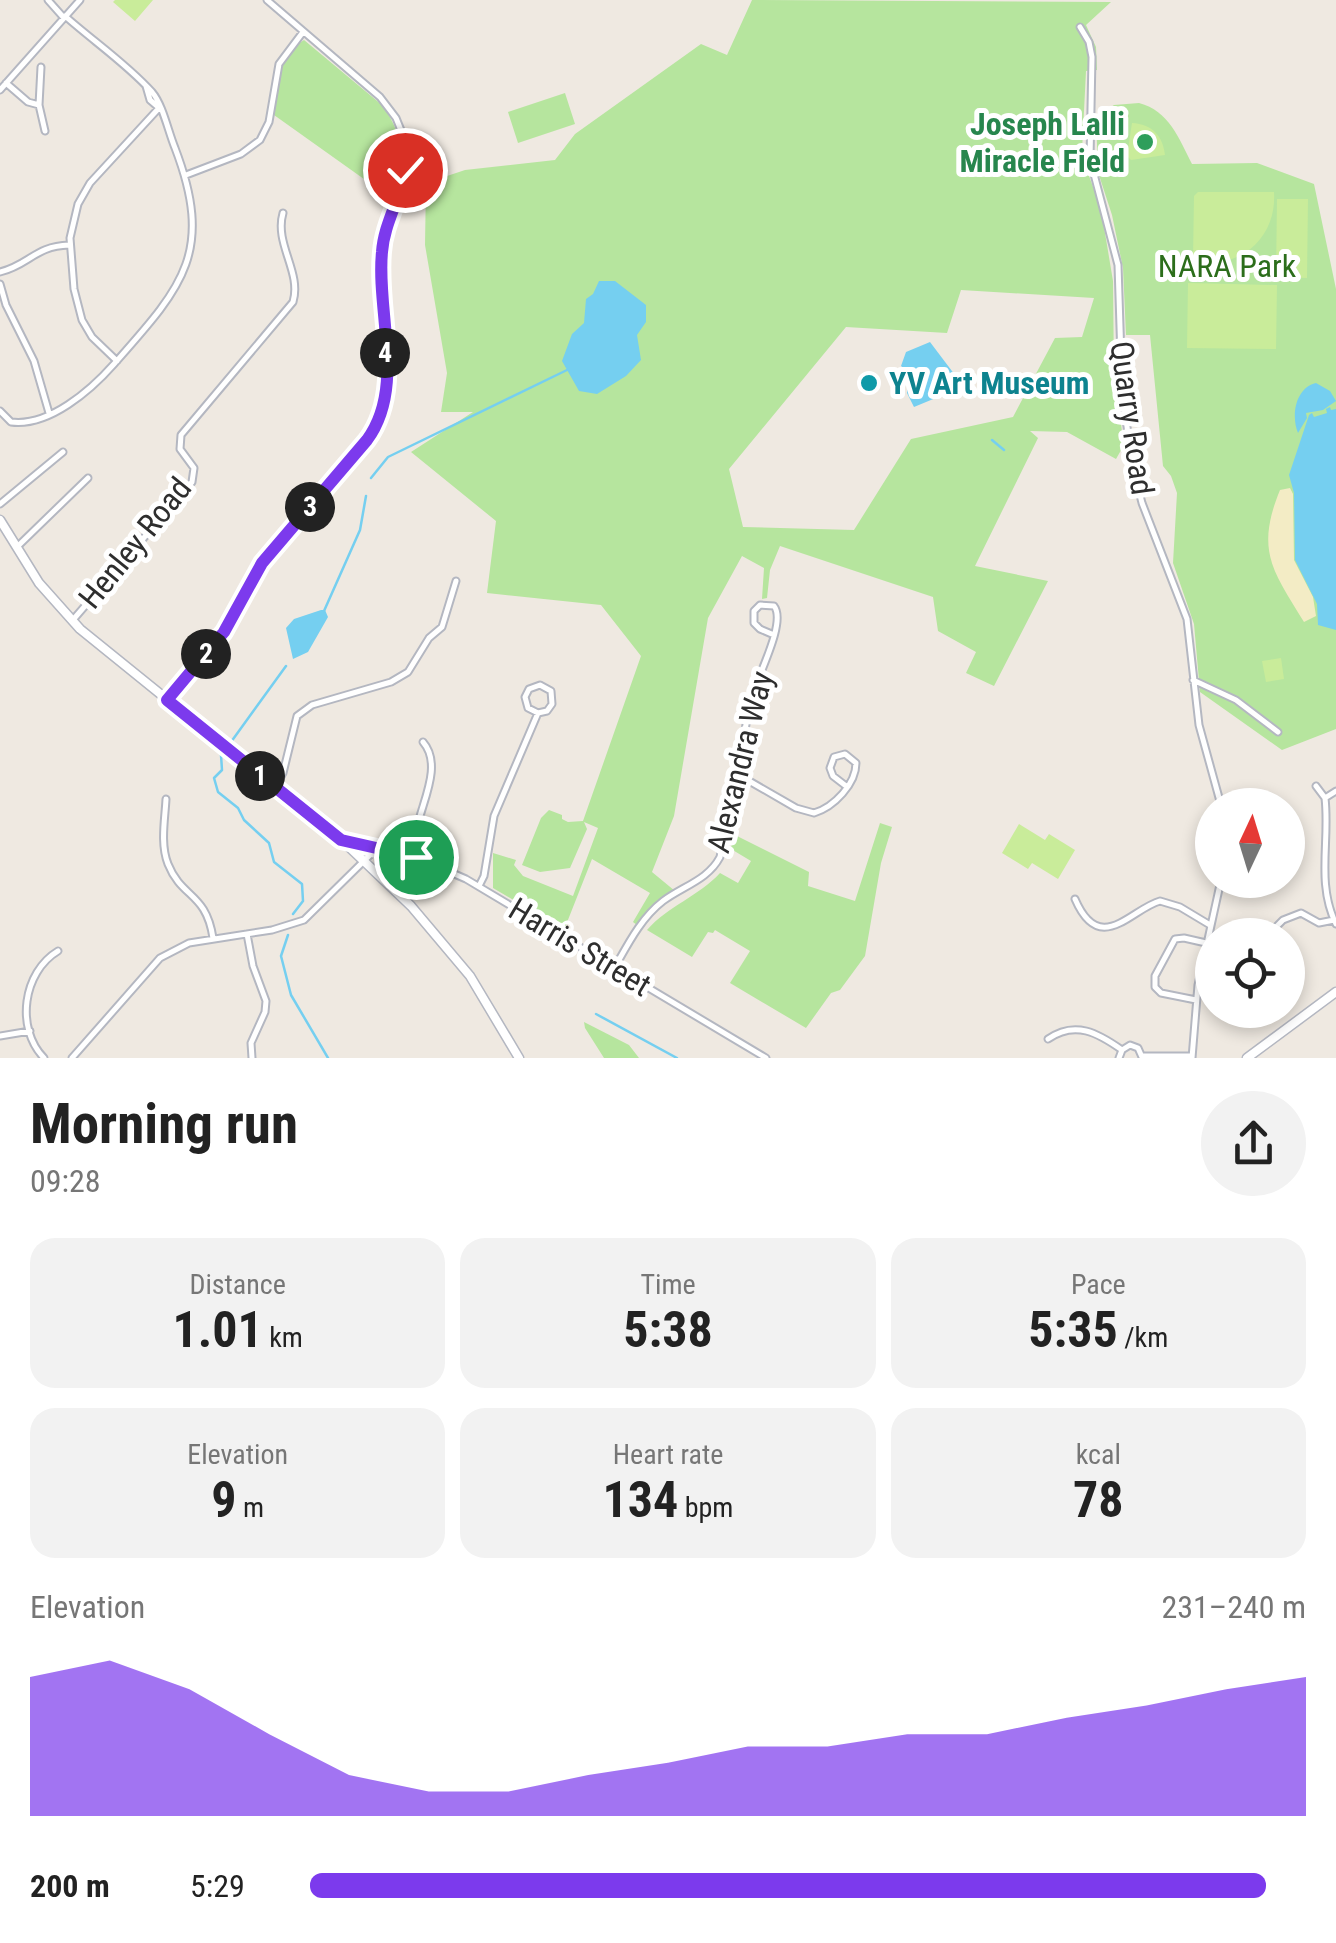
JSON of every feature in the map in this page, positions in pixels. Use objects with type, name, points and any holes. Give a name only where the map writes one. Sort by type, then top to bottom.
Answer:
[{"type":"main road","points":[[0,520],[39,583],[72,621],[341,840],[424,919],[470,976],[519,1058]]},
{"type":"main road","points":[[1247,1058],[1336,992]]},
{"type":"street","points":[[0,411],[9,421],[18,423],[84,395],[169,300],[186,266],[194,219],[185,175],[155,95],[48,0]]},
{"type":"street","points":[[0,90],[80,0]]},
{"type":"street","points":[[167,700],[224,632],[262,563],[373,432],[384,408],[382,249],[404,178],[405,140],[396,118],[380,97],[266,0]]},
{"type":"street","name":"Quarry Road","points":[[1080,27],[1092,56],[1090,159],[1118,265],[1120,358],[1132,464],[1142,504],[1186,618],[1199,725],[1216,788]]},
{"type":"street","points":[[185,175],[234,157],[260,140],[269,122],[280,64],[303,32]]},
{"type":"street","points":[[41,67],[39,105],[45,131]]},
{"type":"street","points":[[6,83],[28,102],[39,105]]},
{"type":"street","points":[[117,360],[92,337],[82,320],[69,245],[85,190],[159,108]]},
{"type":"street","name":"Henley Road","points":[[72,621],[192,482],[194,468],[180,449],[181,435],[293,302],[295,287],[280,230],[282,213]]},
{"type":"street","points":[[0,272],[16,267],[42,249],[69,245]]},
{"type":"street","points":[[0,284],[6,305],[32,356],[49,413]]},
{"type":"street","points":[[0,504],[63,452]]},
{"type":"street","points":[[16,548],[88,478]]},
{"type":"street","points":[[275,788],[283,773],[297,716],[312,705],[391,682],[408,672],[429,638],[442,628],[456,581]]},
{"type":"street","name":"Alexandra Way","points":[[615,968],[649,914],[717,864],[751,698],[780,618],[771,604],[760,605],[752,614],[754,623],[774,634]]},
{"type":"street","points":[[1192,680],[1236,700],[1278,732]]},
{"type":"street","points":[[479,886],[494,816],[538,713],[549,709],[553,700],[550,691],[540,685],[525,697],[528,708],[538,713]]},
{"type":"street","points":[[423,742],[431,755],[428,788],[417,828],[425,844],[425,860]]},
{"type":"street","points":[[737,774],[810,812],[828,808],[846,786],[857,766],[851,756],[842,754],[834,757],[830,768],[833,776],[846,786]]},
{"type":"street","points":[[1289,918],[1301,914],[1319,923],[1335,922],[1324,883],[1325,798],[1316,786]]},
{"type":"street","points":[[1325,798],[1336,791]]},
{"type":"street","points":[[166,799],[166,859],[177,880],[207,911],[212,938]]},
{"type":"street","name":"Harris Street","points":[[341,840],[425,860],[479,886],[766,1058]]},
{"type":"street","points":[[72,1058],[154,962],[182,945],[280,928],[304,920],[364,860],[375,851],[388,849]]},
{"type":"street","points":[[1075,898],[1086,917],[1104,926],[1128,921],[1160,901],[1199,918]]},
{"type":"street","points":[[247,934],[252,966],[266,1000],[251,1044],[252,1058]]},
{"type":"street","points":[[1195,940],[1175,939],[1155,976],[1155,987],[1162,992],[1195,1000]]},
{"type":"street","points":[[44,1058],[30,1031],[28,1002],[31,981],[42,964],[58,952]]},
{"type":"street","points":[[1122,1050],[1134,1046],[1142,1057],[1192,1057],[1195,1014]]},
{"type":"street","points":[[1048,1038],[1064,1031],[1085,1029],[1122,1050]]},
{"type":"street","points":[[0,1036],[30,1031]]},
{"type":"street","points":[[1119,1058],[1122,1050]]},
{"type":"green space","points":[[115,0],[153,0],[135,21]]},
{"type":"green space","points":[[752,0],[1111,2],[1086,25],[1096,47],[1097,70],[1086,71],[1082,151],[1101,209],[1113,281],[1114,376],[1124,445],[1116,459],[1067,432],[1030,431],[1038,438],[975,566],[1048,581],[994,686],[966,673],[976,652],[938,631],[933,597],[780,546],[770,570],[767,598],[762,599],[764,568],[742,556],[708,618],[674,816],[652,872],[675,891],[637,925],[633,922],[650,893],[592,859],[564,930],[493,888],[493,853],[516,860],[514,865],[523,876],[573,896],[598,828],[584,822],[587,829],[570,868],[540,872],[522,865],[541,818],[549,810],[568,822],[583,821],[641,656],[601,605],[487,593],[496,521],[411,452],[473,412],[441,412],[447,373],[425,245],[426,183],[465,170],[555,160],[575,134],[701,44],[727,55]],"holes":[[[961,290],[1094,298],[1082,337],[1055,338],[1013,417],[911,439],[854,530],[743,527],[729,469],[846,327],[947,333]]]},
{"type":"green space","points":[[304,40],[382,105],[390,117],[399,139],[401,162],[392,199],[274,115],[284,63]]},
{"type":"green space","points":[[565,93],[575,124],[518,143],[508,112]]},
{"type":"green space","name":"NARA Park","points":[[1139,103],[1166,119],[1192,164],[1257,163],[1314,184],[1336,289],[1336,729],[1282,750],[1200,692],[1194,624],[1173,563],[1177,493],[1163,466],[1150,335],[1126,335],[1123,268],[1098,172],[1096,117],[1114,105]]},
{"type":"green space","name":"Joseph Lalli Miracle Field","points":[[1132,123],[1155,132],[1165,155],[1131,160],[1127,156]]},
{"type":"green space","points":[[1198,192],[1274,192],[1269,224],[1262,237],[1240,256],[1225,261],[1193,260],[1194,196]]},
{"type":"green space","points":[[1277,199],[1308,199],[1307,278],[1276,277]]},
{"type":"green space","points":[[1188,283],[1277,285],[1276,349],[1187,348]]},
{"type":"green space","points":[[1281,658],[1284,679],[1266,682],[1262,661]]},
{"type":"green space","points":[[880,823],[892,827],[881,863],[865,956],[806,1028],[730,983],[750,951],[715,930],[708,932],[692,957],[647,930],[720,873],[738,883],[751,861],[731,849],[733,834],[809,872],[808,886],[855,901]]},
{"type":"green space","points":[[1019,824],[1045,840],[1049,834],[1075,850],[1058,879],[1032,863],[1028,869],[1002,853]]},
{"type":"green space","points":[[584,1022],[629,1045],[639,1058],[604,1058]]},
{"type":"sand","points":[[1290,488],[1294,560],[1313,597],[1316,616],[1304,622],[1276,574],[1268,545],[1280,490]]},
{"type":"water","points":[[599,281],[615,281],[646,305],[646,322],[637,335],[641,360],[626,376],[597,394],[579,391],[562,361],[572,334],[584,323],[586,299]]},
{"type":"water","points":[[930,342],[961,383],[955,390],[914,407],[907,393],[908,372],[901,366],[906,352]]},
{"type":"water","points":[[1316,383],[1330,391],[1336,401],[1323,410],[1306,413],[1298,433],[1296,404],[1303,391]]},
{"type":"water","points":[[1330,407],[1336,409],[1336,630],[1318,625],[1317,604],[1295,560],[1294,493],[1289,475],[1309,415],[1327,413]]},
{"type":"water","points":[[321,610],[328,617],[308,652],[293,659],[286,628],[294,619]]},
{"type":"waterway","points":[[371,478],[388,457],[567,370]]},
{"type":"waterway","points":[[992,440],[1004,450]]},
{"type":"waterway","points":[[324,611],[360,530],[366,496]]},
{"type":"waterway","points":[[231,742],[286,666]]},
{"type":"waterway","points":[[221,755],[222,770],[214,778],[218,792],[269,843],[274,862],[302,884],[303,901],[293,914]]},
{"type":"waterway","points":[[288,935],[281,956],[291,995],[328,1058]]},
{"type":"waterway","points":[[596,1014],[677,1058]]},
{"type":"place","name":"Joseph Lalli Miracle Field","points":[[1145,142]]},
{"type":"place","name":"YV Art Museum","points":[[869,383]]},
{"type":"route","points":[[405,170],[382,249],[386,382],[381,416],[367,440],[257,570],[224,632],[167,700],[341,840],[416,857]]}]
